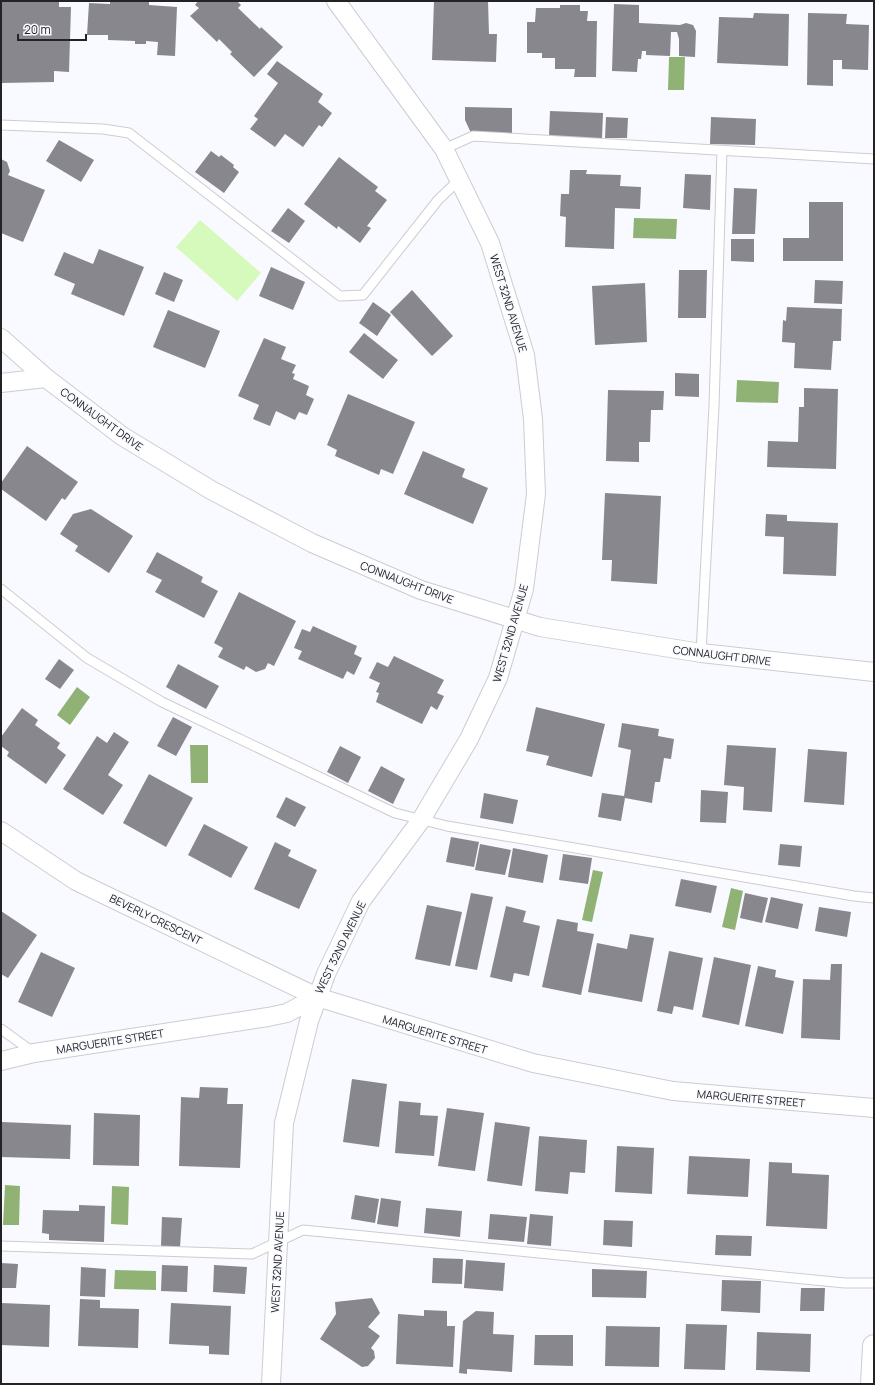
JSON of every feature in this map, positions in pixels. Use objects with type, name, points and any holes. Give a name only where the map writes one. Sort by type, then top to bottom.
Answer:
[{"type":"street","name":"WEST 32ND AVENUE","points":[[271,1384],[284,1123],[316,997],[362,901],[421,820],[469,739],[498,678],[524,589],[536,494],[533,419],[526,355],[490,243],[444,149],[336,1]]},
{"type":"street","name":"CONNAUGHT DRIVE","points":[[1,338],[46,378],[122,436],[211,490],[312,543],[421,590],[540,627],[701,654],[874,672]]},
{"type":"street","points":[[1,384],[46,378]]},
{"type":"street","name":"BEVERLY CRESCENT","points":[[1,831],[76,881],[316,997]]},
{"type":"street","name":"MARGUERITE STREET","points":[[1,1060],[34,1053],[268,1017],[287,1012],[316,997],[533,1063],[674,1091],[874,1108]]},
{"type":"street","points":[[872,1384],[874,1346]]},
{"type":"lane","points":[[1,125],[103,129],[129,133],[340,296],[363,295],[438,200],[460,179]]},
{"type":"lane","points":[[444,149],[473,136],[874,159]]},
{"type":"lane","points":[[701,654],[714,406],[722,151]]},
{"type":"lane","points":[[1,589],[87,658],[162,702],[395,813],[447,826],[854,896],[874,898]]},
{"type":"lane","points":[[1,1029],[34,1053]]},
{"type":"lane","points":[[1,1246],[252,1254],[303,1230],[844,1283],[874,1283]]},
{"type":"shaded area","points":[[669,57],[685,57],[684,90],[668,90]]},
{"type":"shaded area","points":[[634,218],[677,219],[676,239],[633,238]]},
{"type":"shaded area","points":[[200,220],[261,273],[237,301],[176,247]]},
{"type":"shaded area","points":[[737,380],[779,382],[778,403],[736,402]]},
{"type":"shaded area","points":[[77,687],[90,697],[70,725],[57,715]]},
{"type":"shaded area","points":[[190,745],[208,745],[208,783],[191,783]]},
{"type":"shaded area","points":[[593,870],[603,872],[592,922],[582,920]]},
{"type":"shaded area","points":[[731,888],[743,891],[735,930],[722,927]]},
{"type":"shaded area","points":[[5,1185],[20,1186],[19,1225],[3,1225]]},
{"type":"shaded area","points":[[112,1186],[129,1187],[128,1225],[111,1224]]},
{"type":"shaded area","points":[[115,1270],[156,1271],[156,1290],[114,1289]]},
{"type":"building","points":[[1,1],[59,1],[59,7],[71,7],[69,72],[54,71],[54,82],[2,83]]},
{"type":"building","points":[[110,1],[149,1],[149,5],[177,7],[175,56],[157,55],[158,42],[146,41],[146,44],[135,44],[135,41],[108,40],[108,35],[87,35],[89,3],[110,4]]},
{"type":"building","points":[[198,1],[237,1],[241,5],[238,8],[260,29],[261,27],[283,47],[254,77],[230,54],[232,52],[219,39],[217,42],[190,16],[199,8],[195,5]]},
{"type":"building","points":[[434,1],[488,1],[489,34],[497,34],[496,62],[432,60]]},
{"type":"building","points":[[614,4],[639,5],[639,23],[680,25],[686,23],[693,25],[696,31],[695,57],[679,56],[679,39],[677,32],[671,32],[670,56],[646,55],[646,51],[642,51],[641,59],[638,59],[637,72],[612,71]]},
{"type":"building","points":[[560,5],[580,5],[580,11],[588,11],[587,21],[597,21],[596,77],[574,77],[575,69],[555,69],[555,58],[542,58],[542,53],[527,53],[527,22],[535,22],[536,8],[560,8]]},
{"type":"building","points":[[754,13],[789,14],[788,66],[717,63],[719,17],[753,18]]},
{"type":"building","points":[[808,13],[847,14],[846,24],[869,25],[868,70],[842,69],[842,60],[833,60],[833,86],[807,85]]},
{"type":"building","points":[[277,61],[323,94],[318,102],[332,113],[322,127],[319,125],[303,147],[285,134],[275,147],[250,129],[258,119],[254,116],[278,83],[267,74]]},
{"type":"building","points":[[465,107],[512,108],[512,134],[471,133],[465,120]]},
{"type":"building","points":[[550,111],[603,113],[602,139],[552,138],[552,136],[549,136]]},
{"type":"building","points":[[606,117],[628,118],[627,138],[605,138]]},
{"type":"building","points":[[711,117],[756,119],[755,145],[710,144]]},
{"type":"building","points":[[59,140],[94,160],[81,182],[46,161]]},
{"type":"building","points":[[211,151],[219,157],[221,155],[234,165],[233,167],[239,172],[224,193],[195,172]]},
{"type":"building","points":[[339,157],[378,187],[375,191],[387,200],[367,226],[371,228],[360,243],[338,226],[337,229],[304,204]]},
{"type":"building","points":[[1,159],[7,162],[10,171],[8,175],[45,190],[23,242],[1,233]]},
{"type":"building","points":[[570,170],[587,170],[586,174],[621,175],[620,186],[641,187],[640,209],[615,208],[614,249],[565,247],[566,217],[560,216],[561,194],[569,194]]},
{"type":"building","points":[[685,174],[711,175],[710,210],[683,208]]},
{"type":"building","points":[[734,188],[757,189],[755,234],[732,234]]},
{"type":"building","points":[[809,202],[843,202],[843,261],[783,261],[783,238],[809,238]]},
{"type":"building","points":[[288,208],[305,221],[289,243],[271,231]]},
{"type":"building","points":[[731,239],[754,239],[754,262],[731,261]]},
{"type":"building","points":[[99,249],[144,267],[124,316],[71,294],[75,284],[54,275],[64,252],[93,264]]},
{"type":"building","points":[[271,267],[305,282],[293,310],[259,296]]},
{"type":"building","points":[[679,270],[707,270],[706,318],[678,318]]},
{"type":"building","points":[[164,272],[183,280],[174,302],[155,294]]},
{"type":"building","points":[[815,280],[843,281],[842,304],[814,303]]},
{"type":"building","points":[[645,283],[647,342],[595,345],[592,286]]},
{"type":"building","points":[[412,290],[453,336],[432,356],[390,312]]},
{"type":"building","points":[[373,302],[391,315],[377,336],[359,323]]},
{"type":"building","points":[[787,307],[842,309],[841,341],[833,341],[831,370],[794,368],[795,343],[782,342],[783,320],[786,321]]},
{"type":"building","points":[[168,310],[220,331],[205,368],[153,347]]},
{"type":"building","points":[[364,333],[398,360],[383,379],[349,352]]},
{"type":"building","points":[[264,338],[286,347],[281,359],[296,365],[292,373],[295,374],[293,379],[309,386],[306,395],[314,399],[307,415],[299,412],[295,420],[276,411],[270,426],[253,419],[259,405],[238,396]]},
{"type":"building","points":[[675,373],[699,374],[699,397],[675,396]]},
{"type":"building","points":[[804,388],[838,389],[836,469],[767,467],[768,441],[798,442],[799,407],[804,407]]},
{"type":"building","points":[[608,390],[664,391],[663,410],[651,410],[650,442],[639,442],[639,462],[606,461]]},
{"type":"building","points":[[348,394],[415,422],[393,474],[381,469],[379,475],[335,456],[337,450],[327,445]]},
{"type":"building","points":[[27,446],[78,482],[65,500],[62,498],[46,521],[1,489],[1,483]]},
{"type":"building","points":[[423,451],[465,469],[462,477],[488,488],[473,524],[404,494]]},
{"type":"building","points":[[605,493],[661,496],[657,584],[611,581],[612,560],[602,560]]},
{"type":"building","points":[[91,509],[133,536],[109,573],[75,551],[78,546],[60,534],[73,514]]},
{"type":"building","points":[[766,514],[787,515],[787,521],[838,523],[836,576],[783,574],[784,537],[765,536]]},
{"type":"building","points":[[157,552],[203,577],[201,582],[218,591],[204,618],[155,592],[162,580],[146,572]]},
{"type":"building","points":[[239,592],[296,621],[274,666],[268,663],[265,669],[256,672],[246,666],[244,670],[218,657],[223,648],[214,643]]},
{"type":"building","points":[[313,626],[357,646],[354,654],[362,658],[354,675],[347,671],[343,679],[298,659],[302,651],[294,648],[302,629],[310,632]]},
{"type":"building","points":[[394,656],[444,680],[437,693],[444,696],[437,710],[431,706],[422,724],[376,702],[379,693],[376,692],[380,683],[369,678],[377,662],[388,667]]},
{"type":"building","points":[[59,659],[74,670],[60,689],[45,679]]},
{"type":"building","points":[[178,664],[219,686],[206,709],[166,687]]},
{"type":"building","points":[[536,707],[605,724],[592,777],[546,765],[549,756],[526,751]]},
{"type":"building","points":[[22,708],[38,720],[35,725],[60,743],[57,748],[66,755],[46,784],[7,756],[9,752],[1,746],[1,737]]},
{"type":"building","points":[[173,717],[192,727],[176,756],[157,746]]},
{"type":"building","points":[[622,723],[659,729],[658,736],[674,739],[671,759],[664,758],[660,782],[655,782],[652,803],[625,798],[621,821],[598,817],[602,793],[624,796],[631,750],[618,747]]},
{"type":"building","points":[[114,732],[129,742],[108,775],[123,785],[103,815],[63,789],[97,736],[107,743]]},
{"type":"building","points":[[727,745],[776,748],[772,812],[743,810],[744,787],[724,785]]},
{"type":"building","points":[[340,746],[361,757],[348,783],[327,772]]},
{"type":"building","points":[[808,749],[847,752],[844,805],[804,802]]},
{"type":"building","points":[[381,766],[405,779],[393,804],[368,791]]},
{"type":"building","points":[[149,774],[193,798],[166,847],[123,823]]},
{"type":"building","points":[[701,790],[728,792],[726,823],[700,822]]},
{"type":"building","points":[[484,793],[518,800],[513,824],[480,818]]},
{"type":"building","points":[[286,797],[306,807],[295,827],[276,817]]},
{"type":"building","points":[[204,824],[248,847],[231,878],[188,855]]},
{"type":"building","points":[[451,837],[479,842],[474,867],[446,862]]},
{"type":"building","points":[[275,842],[291,850],[288,856],[317,870],[299,909],[254,889]]},
{"type":"building","points":[[480,844],[511,850],[505,875],[475,870]]},
{"type":"building","points":[[780,844],[802,846],[800,867],[778,865]]},
{"type":"building","points":[[513,848],[548,855],[543,883],[508,877]]},
{"type":"building","points":[[563,854],[592,858],[588,884],[559,880]]},
{"type":"building","points":[[681,879],[717,886],[711,913],[675,906]]},
{"type":"building","points":[[471,893],[493,897],[477,970],[455,966]]},
{"type":"building","points":[[745,893],[768,898],[762,923],[740,918]]},
{"type":"building","points":[[771,897],[803,904],[798,929],[765,922]]},
{"type":"building","points":[[427,905],[462,912],[450,966],[415,959]]},
{"type":"building","points":[[506,906],[526,911],[523,922],[540,926],[529,976],[514,973],[512,982],[490,977]]},
{"type":"building","points":[[819,907],[851,912],[847,937],[815,931]]},
{"type":"building","points":[[1,911],[37,935],[8,978],[1,974]]},
{"type":"building","points":[[557,919],[578,923],[577,931],[594,934],[581,995],[542,987]]},
{"type":"building","points":[[630,934],[654,938],[642,1002],[588,992],[597,943],[627,949]]},
{"type":"building","points":[[669,951],[703,958],[693,1010],[674,1006],[672,1014],[657,1011]]},
{"type":"building","points":[[41,952],[75,968],[52,1017],[18,1002]]},
{"type":"building","points":[[714,957],[751,965],[739,1025],[702,1017]]},
{"type":"building","points":[[831,964],[842,964],[840,1040],[801,1038],[803,979],[830,980]]},
{"type":"building","points":[[758,966],[776,970],[775,977],[794,981],[783,1034],[745,1026]]},
{"type":"building","points":[[352,1079],[387,1084],[379,1147],[343,1142]]},
{"type":"building","points":[[200,1087],[228,1088],[227,1104],[243,1104],[240,1168],[179,1166],[181,1097],[199,1098]]},
{"type":"building","points":[[399,1101],[421,1103],[420,1115],[438,1116],[434,1156],[395,1153]]},
{"type":"building","points":[[447,1108],[484,1113],[475,1171],[438,1166]]},
{"type":"building","points":[[94,1113],[140,1115],[139,1166],[93,1165]]},
{"type":"building","points":[[2,1122],[71,1125],[70,1159],[1,1157]]},
{"type":"building","points":[[495,1122],[530,1127],[522,1186],[487,1181]]},
{"type":"building","points":[[539,1136],[587,1140],[585,1173],[570,1172],[568,1194],[535,1191]]},
{"type":"building","points":[[617,1146],[654,1148],[652,1194],[615,1192]]},
{"type":"building","points":[[689,1156],[750,1159],[748,1197],[687,1194]]},
{"type":"building","points":[[769,1162],[792,1163],[792,1173],[829,1175],[827,1229],[766,1226]]},
{"type":"building","points":[[355,1195],[379,1199],[375,1223],[351,1219]]},
{"type":"building","points":[[381,1198],[401,1201],[398,1227],[377,1224]]},
{"type":"building","points":[[79,1205],[105,1206],[104,1242],[49,1240],[49,1234],[42,1233],[43,1210],[79,1211]]},
{"type":"building","points":[[426,1208],[462,1211],[460,1237],[424,1233]]},
{"type":"building","points":[[490,1214],[527,1217],[524,1242],[488,1239]]},
{"type":"building","points":[[530,1214],[553,1216],[551,1246],[527,1244]]},
{"type":"building","points":[[162,1217],[182,1218],[180,1247],[161,1246]]},
{"type":"building","points":[[604,1220],[633,1221],[632,1247],[603,1245]]},
{"type":"building","points":[[716,1235],[752,1236],[751,1256],[715,1255]]},
{"type":"building","points":[[433,1258],[463,1259],[462,1284],[432,1283]]},
{"type":"building","points":[[466,1260],[505,1263],[503,1291],[464,1288]]},
{"type":"building","points":[[1,1263],[18,1264],[16,1288],[1,1288]]},
{"type":"building","points":[[162,1265],[188,1266],[187,1292],[161,1291]]},
{"type":"building","points":[[214,1265],[247,1267],[245,1294],[213,1292]]},
{"type":"building","points":[[81,1267],[106,1269],[105,1297],[80,1296]]},
{"type":"building","points":[[592,1269],[647,1271],[646,1298],[592,1297]]},
{"type":"building","points":[[722,1280],[761,1281],[760,1313],[721,1311]]},
{"type":"building","points":[[801,1288],[825,1288],[824,1311],[800,1311]]},
{"type":"building","points":[[372,1298],[380,1313],[368,1327],[380,1336],[371,1348],[374,1351],[375,1358],[368,1366],[362,1367],[320,1339],[336,1314],[335,1302]]},
{"type":"building","points":[[80,1299],[100,1300],[100,1308],[139,1309],[138,1348],[78,1346]]},
{"type":"building","points":[[1,1303],[50,1305],[49,1347],[1,1345]]},
{"type":"building","points":[[171,1303],[231,1306],[229,1355],[209,1354],[209,1346],[169,1344]]},
{"type":"building","points":[[424,1310],[447,1311],[447,1326],[455,1326],[453,1367],[396,1364],[398,1314],[424,1316]]},
{"type":"building","points":[[476,1311],[494,1312],[493,1334],[514,1335],[512,1372],[467,1369],[467,1374],[459,1373],[463,1321]]},
{"type":"building","points":[[686,1324],[727,1325],[725,1370],[684,1369]]},
{"type":"building","points":[[606,1326],[660,1327],[659,1367],[605,1366]]},
{"type":"building","points":[[757,1332],[811,1334],[810,1372],[756,1370]]},
{"type":"building","points":[[535,1335],[573,1335],[573,1366],[534,1365]]}]
